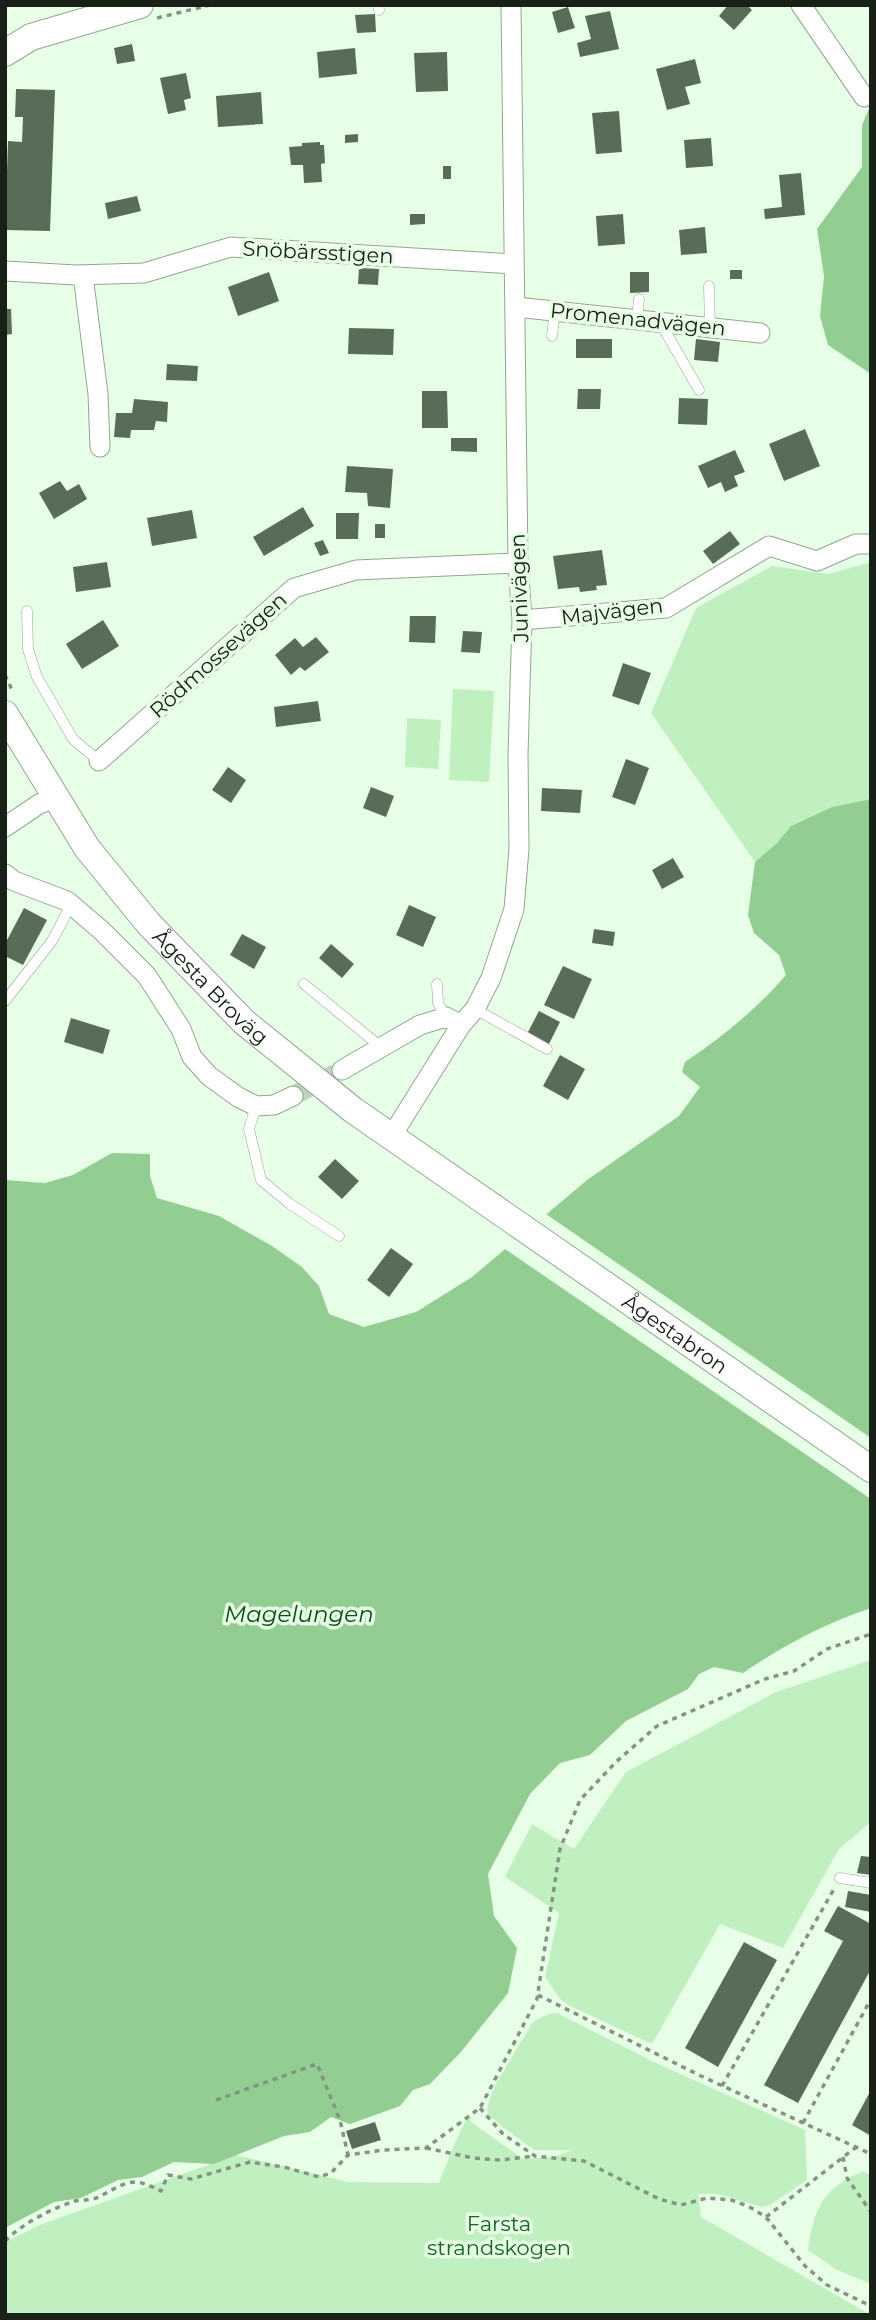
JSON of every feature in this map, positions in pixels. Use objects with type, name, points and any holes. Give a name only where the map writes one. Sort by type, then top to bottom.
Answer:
[{"type":"main road","points":[[5,53],[31,37],[141,5]]},
{"type":"main road","name":"Ågesta Broväg","points":[[12,707],[56,798],[96,859],[148,923],[195,974],[297,1068],[391,1138],[480,1198]]},
{"type":"main road","name":"Ågestabron","points":[[480,1198],[871,1469]]},
{"type":"street","name":"Junivägen","points":[[391,1138],[454,1021],[475,1009],[491,978],[514,909],[519,849],[518,754],[522,620],[518,563],[511,5]]},
{"type":"street","points":[[801,5],[864,97]]},
{"type":"street","name":"Snöbärsstigen","points":[[5,271],[83,275],[144,273],[231,247],[514,264]]},
{"type":"street","points":[[83,275],[98,394],[100,447]]},
{"type":"street","name":"Promenadvägen","points":[[516,307],[555,309],[760,333]]},
{"type":"street","name":"Majvägen","points":[[522,620],[666,608],[769,546],[817,561],[856,544],[871,544]]},
{"type":"street","name":"Rödmossevägen","points":[[99,761],[294,588],[356,570],[518,563]]},
{"type":"street","points":[[5,827],[39,804],[56,798]]},
{"type":"street","points":[[5,874],[14,881],[67,901],[101,930],[147,976],[181,1029],[192,1057],[238,1097],[256,1106],[274,1105],[293,1096]]},
{"type":"street","points":[[342,1070],[420,1025],[454,1021]]},
{"type":"lane","points":[[709,286],[710,327]]},
{"type":"lane","points":[[637,319],[639,299]]},
{"type":"lane","points":[[552,335],[555,309]]},
{"type":"lane","points":[[660,322],[699,390]]},
{"type":"lane","points":[[27,611],[28,649],[37,677],[74,739],[99,761]]},
{"type":"lane","points":[[5,1001],[52,941],[71,905]]},
{"type":"lane","points":[[304,984],[381,1047]]},
{"type":"lane","points":[[437,984],[438,1003],[454,1021]]},
{"type":"lane","points":[[475,1009],[547,1049]]},
{"type":"lane","points":[[256,1106],[249,1129],[261,1180],[290,1204],[338,1236]]},
{"type":"lane","points":[[840,1878],[871,1883]]},
{"type":"path","points":[[5,675],[12,707]]},
{"type":"path","points":[[426,2148],[480,2108],[538,1995],[560,1849],[580,1800],[616,1762],[657,1726],[765,1679],[794,1671],[827,1649],[871,1634]]},
{"type":"path","points":[[722,2086],[840,1878]]},
{"type":"path","points":[[538,1995],[722,2086],[871,2154]]},
{"type":"path","points":[[802,2124],[871,1999]]},
{"type":"path","points":[[216,2100],[317,2064],[340,2120],[348,2155]]},
{"type":"path","points":[[480,2108],[503,2134],[535,2156]]},
{"type":"path","points":[[5,2241],[23,2226],[60,2207],[78,2200],[95,2199],[110,2189],[133,2182],[143,2183],[161,2191],[167,2175],[191,2179],[250,2162],[284,2167],[319,2178],[331,2173],[348,2155],[383,2150],[426,2148],[473,2158],[500,2160],[535,2156],[584,2161],[659,2199],[681,2205],[707,2198],[731,2200],[748,2206],[766,2217],[805,2266],[827,2285],[871,2306]]},
{"type":"path","points":[[766,2217],[855,2148]]},
{"type":"path","points":[[843,2157],[847,2178],[871,2212]]},
{"type":"green space","points":[[871,562],[871,799],[832,807],[791,826],[777,843],[755,862],[651,713],[696,608],[772,566],[829,574]]},
{"type":"green space","points":[[453,689],[494,691],[489,782],[449,780]]},
{"type":"green space","points":[[407,718],[441,720],[438,769],[405,767]]},
{"type":"green space","points":[[871,1660],[871,1822],[839,1849],[783,1948],[720,1924],[652,2044],[561,2000],[545,1977],[559,1913],[505,1877],[532,1824],[574,1849],[626,1772],[776,1692]]},
{"type":"green space","name":"Farsta strandskogen","points":[[557,2013],[656,2063],[805,2130],[807,2180],[770,2205],[761,2207],[718,2194],[698,2194],[701,2217],[871,2315],[5,2315],[5,2242],[42,2224],[236,2155],[348,2182],[439,2183],[469,2114],[471,2122],[523,2159],[553,2157],[573,2150],[534,2150],[501,2126],[488,2114],[487,2107],[495,2085],[533,2022],[548,2014]]},
{"type":"green space","points":[[863,2171],[871,2176],[871,2284],[837,2270],[808,2250],[813,2222],[822,2202],[838,2185]]},
{"type":"water","points":[[871,104],[871,374],[828,345],[820,316],[824,276],[817,229],[862,167],[862,125]]},
{"type":"water","name":"Magelungen","points":[[871,799],[871,1608],[805,1636],[743,1673],[714,1667],[699,1674],[688,1689],[626,1721],[590,1755],[560,1763],[530,1794],[488,1874],[494,1916],[517,1948],[508,1993],[460,2053],[430,2084],[413,2090],[400,2106],[350,2124],[331,2117],[310,2132],[284,2136],[214,2164],[174,2162],[142,2177],[118,2180],[81,2198],[54,2202],[5,2228],[5,1180],[45,1183],[73,1175],[112,1153],[150,1154],[150,1176],[157,1198],[219,1216],[272,1246],[302,1267],[319,1286],[329,1314],[364,1327],[416,1312],[472,1277],[587,1180],[679,1116],[700,1087],[682,1072],[685,1062],[739,1022],[786,975],[779,955],[754,933],[748,915],[755,862],[777,843],[791,826],[832,807]]},
{"type":"pier","points":[[543,1212],[871,1438],[871,1499],[502,1247]]},
{"type":"building","points":[[728,5],[747,5],[752,10],[734,30],[719,16]]},
{"type":"building","points":[[568,7],[575,28],[558,33],[552,12]]},
{"type":"building","points":[[610,11],[619,49],[580,57],[577,43],[591,39],[585,16]]},
{"type":"building","points":[[375,14],[376,32],[357,33],[355,15]]},
{"type":"building","points":[[132,44],[135,61],[117,64],[114,48]]},
{"type":"building","points":[[355,48],[357,74],[319,78],[317,52]]},
{"type":"building","points":[[447,52],[448,91],[416,92],[414,53]]},
{"type":"building","points":[[695,59],[701,83],[685,87],[690,104],[667,110],[656,69]]},
{"type":"building","points":[[186,73],[191,98],[184,100],[186,110],[168,114],[160,78]]},
{"type":"building","points":[[16,89],[55,90],[50,231],[5,230],[8,141],[22,142],[23,117],[15,117]]},
{"type":"building","points":[[261,92],[263,124],[218,127],[216,96]]},
{"type":"building","points":[[619,111],[622,152],[596,154],[592,113]]},
{"type":"building","points":[[358,134],[358,142],[345,143],[345,135]]},
{"type":"building","points":[[711,138],[713,166],[686,168],[684,140]]},
{"type":"building","points":[[320,142],[320,145],[324,145],[325,163],[321,164],[322,182],[304,183],[303,165],[291,165],[289,147]]},
{"type":"building","points":[[443,166],[451,166],[451,179],[443,179]]},
{"type":"building","points":[[801,173],[805,215],[765,219],[764,209],[782,207],[779,175]]},
{"type":"building","points":[[137,196],[141,211],[108,219],[105,203]]},
{"type":"building","points":[[410,214],[425,214],[425,224],[410,225]]},
{"type":"building","points":[[623,214],[625,244],[598,246],[596,216]]},
{"type":"building","points":[[705,227],[707,253],[681,255],[679,230]]},
{"type":"building","points":[[359,268],[379,269],[378,285],[358,284]]},
{"type":"building","points":[[730,270],[742,270],[742,279],[730,279]]},
{"type":"building","points":[[269,272],[279,301],[238,316],[228,287]]},
{"type":"building","points":[[630,272],[649,272],[649,292],[630,293]]},
{"type":"building","points":[[5,309],[11,309],[12,334],[5,335]]},
{"type":"building","points":[[349,328],[394,329],[393,355],[348,354]]},
{"type":"building","points":[[576,339],[612,339],[612,358],[576,358]]},
{"type":"building","points":[[696,339],[720,342],[718,362],[694,360]]},
{"type":"building","points":[[167,364],[198,366],[197,381],[166,380]]},
{"type":"building","points":[[578,389],[601,389],[600,409],[577,409]]},
{"type":"building","points":[[422,391],[447,391],[448,428],[422,428]]},
{"type":"building","points":[[679,398],[708,399],[707,425],[678,424]]},
{"type":"building","points":[[134,399],[168,402],[167,422],[156,421],[154,430],[131,430],[130,438],[114,437],[116,413],[132,413]]},
{"type":"building","points":[[805,429],[820,466],[784,481],[769,444]]},
{"type":"building","points":[[451,438],[477,438],[477,452],[451,451]]},
{"type":"building","points":[[735,450],[745,472],[734,476],[738,486],[725,492],[721,482],[708,488],[698,466]]},
{"type":"building","points":[[347,466],[393,469],[390,508],[368,506],[367,493],[345,492]]},
{"type":"building","points":[[60,481],[67,491],[79,484],[87,499],[54,519],[39,493]]},
{"type":"building","points":[[303,507],[314,526],[264,556],[253,537]]},
{"type":"building","points":[[192,510],[197,538],[152,546],[147,518]]},
{"type":"building","points":[[336,513],[359,513],[358,539],[336,539]]},
{"type":"building","points":[[375,524],[385,524],[385,538],[375,538]]},
{"type":"building","points":[[730,531],[740,544],[713,564],[703,551]]},
{"type":"building","points":[[323,540],[329,553],[320,556],[314,543]]},
{"type":"building","points":[[602,550],[607,585],[596,586],[597,590],[580,592],[579,587],[558,589],[553,556]]},
{"type":"building","points":[[107,562],[111,587],[76,592],[73,567]]},
{"type":"building","points":[[410,616],[436,616],[435,643],[409,642]]},
{"type":"building","points":[[103,620],[119,646],[82,669],[66,644]]},
{"type":"building","points":[[463,631],[482,632],[480,653],[461,652]]},
{"type":"building","points":[[316,637],[329,652],[305,671],[300,667],[291,675],[275,655],[295,638],[303,647]]},
{"type":"building","points":[[623,663],[651,673],[639,705],[612,696]]},
{"type":"building","points":[[318,701],[321,721],[276,727],[274,707]]},
{"type":"building","points":[[626,759],[649,768],[635,805],[612,797]]},
{"type":"building","points":[[228,767],[246,780],[231,803],[212,790]]},
{"type":"building","points":[[371,787],[394,796],[386,817],[363,808]]},
{"type":"building","points":[[542,788],[582,790],[580,813],[541,811]]},
{"type":"building","points":[[673,858],[684,877],[662,889],[652,870]]},
{"type":"building","points":[[409,905],[436,917],[423,947],[396,935]]},
{"type":"building","points":[[24,908],[47,920],[23,965],[5,956],[5,944]]},
{"type":"building","points":[[594,929],[615,932],[613,946],[592,943]]},
{"type":"building","points":[[242,934],[266,947],[254,969],[230,955]]},
{"type":"building","points":[[331,944],[354,964],[342,978],[319,958]]},
{"type":"building","points":[[563,966],[592,979],[574,1019],[544,1005]]},
{"type":"building","points":[[539,1011],[560,1022],[549,1044],[528,1032]]},
{"type":"building","points":[[71,1018],[110,1030],[103,1054],[64,1042]]},
{"type":"building","points":[[560,1055],[585,1069],[568,1100],[543,1086]]},
{"type":"building","points":[[335,1159],[359,1181],[342,1199],[318,1177]]},
{"type":"building","points":[[391,1248],[413,1264],[389,1297],[367,1280]]},
{"type":"building","points":[[861,1856],[871,1857],[871,1875],[857,1873]]},
{"type":"building","points":[[848,1891],[871,1895],[871,1912],[845,1907]]},
{"type":"building","points":[[838,1906],[871,1924],[871,1969],[798,2103],[764,2085],[843,1941],[824,1931]]},
{"type":"building","points":[[744,1942],[777,1960],[718,2067],[685,2048]]},
{"type":"building","points":[[871,2090],[871,2136],[852,2125]]},
{"type":"building","points":[[375,2122],[381,2140],[352,2149],[346,2131]]},
{"type":"tunnel","points":[[293,1096],[342,1070]]}]
